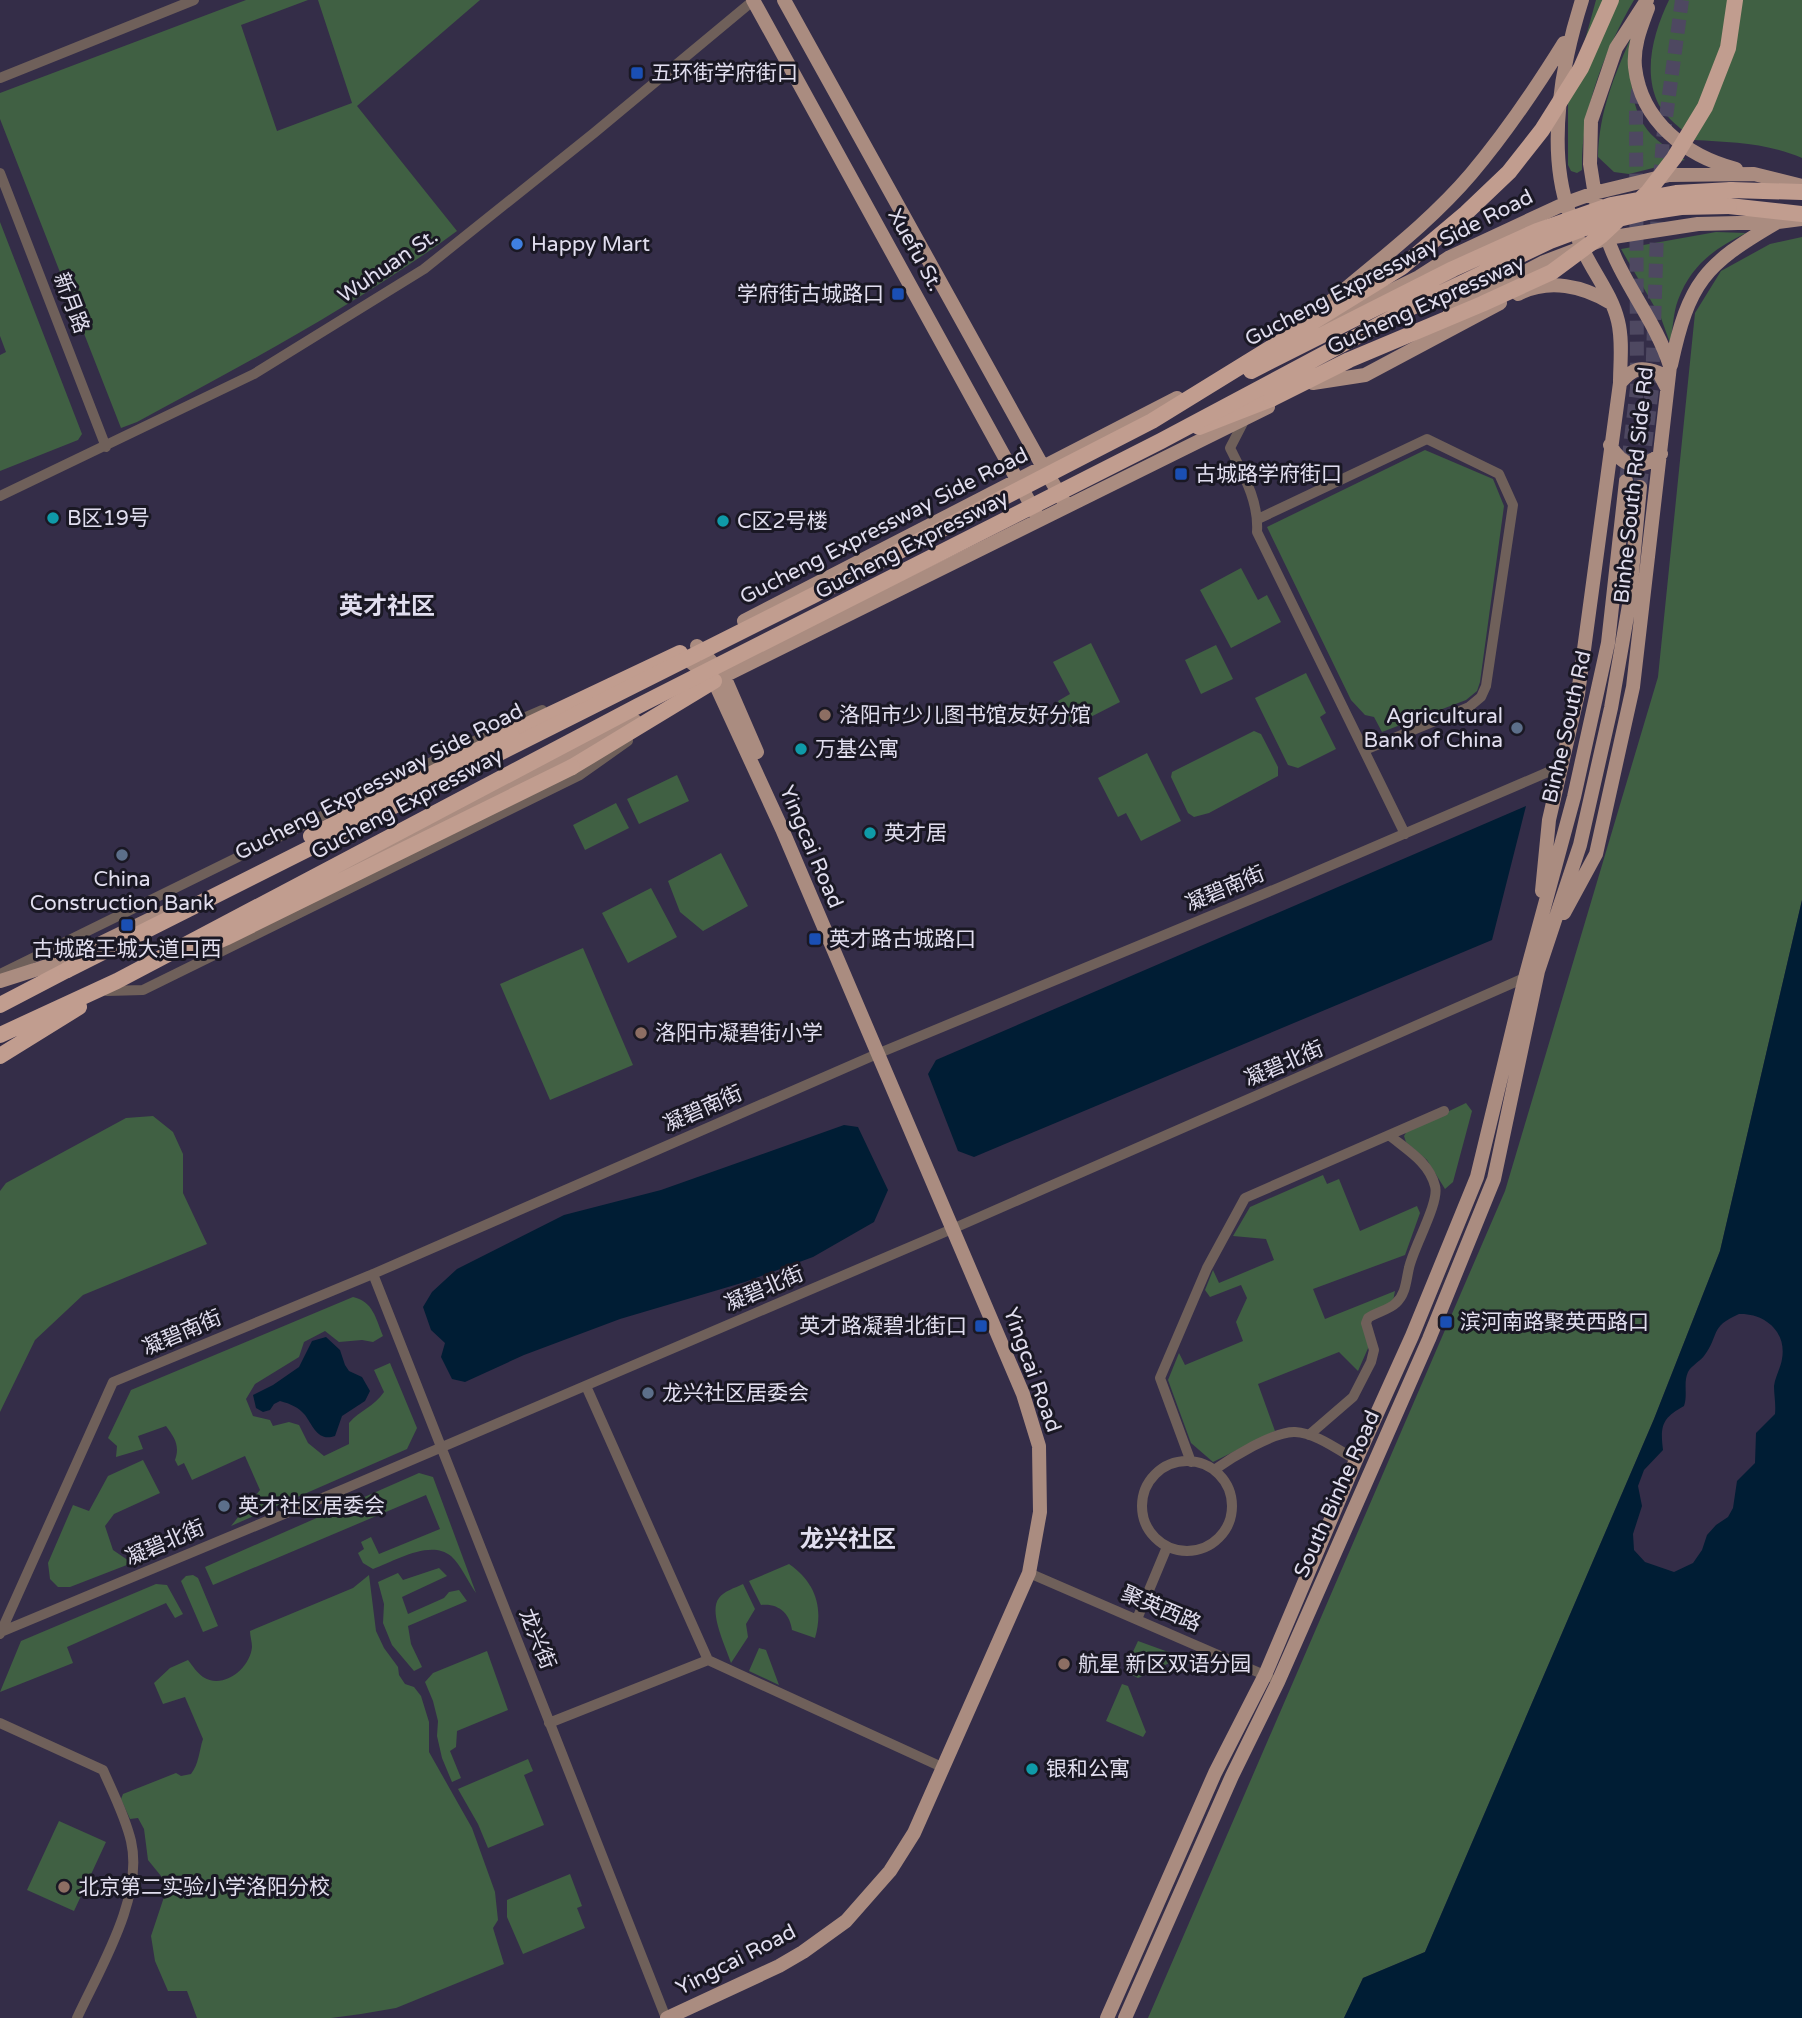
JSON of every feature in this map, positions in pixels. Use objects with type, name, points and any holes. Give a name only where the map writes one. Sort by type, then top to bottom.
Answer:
[{"type":"highway","name":"Gucheng Expressway","points":[[0,1004],[799,603],[1152,422],[1402,267],[1466,213],[1509,172],[1542,130],[1581,68],[1611,0]]},
{"type":"highway","name":"Gucheng Expressway","points":[[0,1035],[112,986],[638,706],[1161,442],[1271,399],[1349,360],[1552,272],[1602,235],[1648,192],[1674,158],[1705,107],[1728,48],[1735,0]]},
{"type":"highway","points":[[1161,442],[1414,306],[1550,241],[1593,225],[1648,212],[1730,198],[1802,192]]},
{"type":"highway","points":[[1152,422],[1440,275],[1537,231],[1611,205],[1676,193],[1730,198],[1802,216]]},
{"type":"highway","points":[[0,995],[67,970],[186,899],[511,733],[680,653]]},
{"type":"highway","points":[[0,1056],[112,986],[227,937],[572,767],[719,678]]},
{"type":"main road","name":"Xuefu St.","points":[[754,0],[1039,520]]},
{"type":"main road","name":"Xuefu St.","points":[[784,0],[1067,506]]},
{"type":"main road","points":[[1649,0],[1637,41],[1635,66],[1644,102],[1656,122],[1692,153],[1754,174]]},
{"type":"main road","name":"Binhe South Rd Side Rd","points":[[1542,939],[1596,854],[1633,687],[1661,454],[1670,366],[1658,332],[1625,278],[1607,239],[1594,194],[1590,164],[1591,121],[1616,48],[1649,0]]},
{"type":"main road","name":"Binhe South Rd Side Rd","points":[[1542,939],[1549,820],[1578,694],[1620,383],[1621,340],[1612,304],[1581,246],[1566,203],[1557,158],[1562,70],[1578,5]]},
{"type":"main road","points":[[1282,344],[1424,222],[1470,175],[1544,75],[1571,33]]},
{"type":"main road","name":"Gucheng Expressway Side Road","points":[[0,981],[78,954],[225,883],[697,646],[1282,344],[1419,277],[1450,257],[1566,203],[1669,175],[1754,174],[1802,186]]},
{"type":"main road","points":[[0,1047],[112,986],[719,678],[1245,419],[1544,262],[1581,246],[1607,239],[1698,224],[1777,222],[1802,216]]},
{"type":"main road","points":[[1670,366],[1680,323],[1691,296],[1709,270],[1732,249],[1777,222]]},
{"type":"main road","points":[[1313,383],[1365,375],[1522,291],[1555,284],[1593,292],[1612,304]]},
{"type":"main road","points":[[1620,383],[1632,370],[1644,367],[1660,373],[1668,390]]},
{"type":"main road","points":[[1610,445],[1618,459],[1633,465],[1650,463],[1661,454]]},
{"type":"main road","name":"Binhe South Rd","points":[[1532,974],[1542,939],[1580,845],[1611,708],[1629,605],[1633,484]]},
{"type":"main road","name":"Yingcai Road","points":[[683,2018],[808,1957],[851,1926],[897,1875],[951,1769],[1032,1574],[1040,1512],[1039,1446],[1023,1394],[956,1227],[719,678],[697,646]]},
{"type":"main road","name":"Yingcai Road","points":[[680,653],[719,678]]},
{"type":"main road","name":"South Binhe Road","points":[[1125,2018],[1232,1776],[1356,1460],[1412,1336],[1477,1177],[1532,974]]},
{"type":"main road","name":"South Binhe Road","points":[[1107,2018],[1215,1773],[1272,1679],[1429,1339],[1494,1179],[1532,974]]},
{"type":"main road","name":"Yingcai Road","points":[[667,2018],[779,1966],[803,1952],[846,1921],[890,1871],[914,1833],[1032,1574]]},
{"type":"street","points":[[0,78],[194,0]]},
{"type":"street","name":"Wuhuan St.","points":[[0,496],[254,374],[424,269],[754,0]]},
{"type":"street","name":"新月路","points":[[0,173],[106,447]]},
{"type":"street","points":[[1245,419],[1230,448],[1250,487],[1258,519],[1257,532],[1405,834]]},
{"type":"street","points":[[1258,519],[1427,439],[1499,474],[1513,505],[1486,686],[1482,697],[1469,707],[1364,750]]},
{"type":"street","points":[[0,974],[507,725],[680,653]]},
{"type":"street","points":[[112,986],[143,990],[580,775],[719,678]]},
{"type":"street","name":"凝碧南街","points":[[0,1633],[113,1382],[373,1274],[880,1053],[1562,766]]},
{"type":"street","name":"凝碧北街","points":[[0,1633],[956,1227],[1532,974]]},
{"type":"street","points":[[1191,1462],[1160,1378],[1207,1268],[1245,1198],[1444,1111]]},
{"type":"street","points":[[1309,1435],[1353,1397],[1371,1362],[1374,1350],[1366,1324],[1368,1318],[1396,1304],[1403,1294],[1414,1250],[1434,1204],[1437,1190],[1431,1175],[1422,1162],[1389,1135]]},
{"type":"street","name":"龙兴街","points":[[373,1274],[667,2018]]},
{"type":"street","points":[[586,1386],[708,1660],[944,1768]]},
{"type":"street","points":[[1214,1470],[1277,1436],[1293,1432],[1309,1435],[1356,1460]]},
{"type":"street","points":[[1183,1461],[1191,1462],[1214,1470],[1226,1482],[1232,1497],[1232,1514],[1226,1529],[1215,1542],[1200,1549],[1183,1551],[1167,1546],[1154,1537],[1145,1523],[1142,1506],[1145,1490],[1154,1476],[1167,1466],[1183,1461]]},
{"type":"street","points":[[1137,1619],[1167,1546]]},
{"type":"street","name":"聚英西路","points":[[1032,1574],[1272,1679]]},
{"type":"street","points":[[549,1723],[708,1660]]},
{"type":"street","points":[[0,1723],[103,1770],[131,1840],[133,1873],[128,1903],[77,2018]]},
{"type":"green space","points":[[246,0],[308,0],[241,25],[277,131],[352,103],[318,0],[480,0],[357,106],[457,231],[380,284],[300,332],[137,422],[121,428],[0,119],[0,93]]},
{"type":"green space","points":[[1596,0],[1634,0],[1613,40],[1596,82],[1585,125],[1582,170],[1577,173],[1571,171],[1568,165],[1568,102]]},
{"type":"green space","points":[[1669,0],[1802,0],[1802,158],[1762,146],[1694,140],[1666,115],[1654,92],[1651,65],[1655,38]]},
{"type":"green space","points":[[1633,33],[1632,88],[1639,115],[1654,137],[1685,160],[1629,174],[1614,172],[1598,157],[1605,108]]},
{"type":"green space","points":[[0,222],[82,434],[78,440],[0,471],[0,355],[6,352],[0,336]]},
{"type":"green space","points":[[1716,232],[1746,233],[1705,259],[1690,277],[1676,305],[1670,343],[1661,318],[1621,249]]},
{"type":"green space","points":[[1802,237],[1802,900],[1720,1251],[1654,1419],[1425,1952],[1363,1978],[1344,2018],[1148,2018],[1505,1191],[1658,677],[1695,313],[1721,271],[1770,244]]},
{"type":"green space","points":[[1425,450],[1493,479],[1504,506],[1480,682],[1477,691],[1466,700],[1382,732],[1374,717],[1365,715],[1351,700],[1267,527]]},
{"type":"green space","points":[[1241,568],[1258,600],[1267,595],[1281,622],[1231,648],[1200,590]]},
{"type":"green space","points":[[1091,643],[1120,702],[1071,727],[1058,701],[1070,694],[1053,662]]},
{"type":"green space","points":[[1216,645],[1233,679],[1201,694],[1185,660]]},
{"type":"green space","points":[[1306,673],[1326,713],[1320,717],[1336,749],[1298,768],[1288,765],[1255,698]]},
{"type":"green space","points":[[1254,731],[1261,734],[1278,767],[1278,776],[1209,813],[1194,817],[1188,813],[1171,777],[1172,772]]},
{"type":"green space","points":[[1147,753],[1181,821],[1141,841],[1126,813],[1118,817],[1098,778]]},
{"type":"green space","points":[[677,775],[689,801],[639,824],[627,799]]},
{"type":"green space","points":[[616,803],[629,828],[585,850],[573,825]]},
{"type":"green space","points":[[721,853],[748,906],[703,931],[680,912],[668,881]]},
{"type":"green space","points":[[651,888],[677,937],[628,963],[602,913]]},
{"type":"green space","points":[[583,948],[633,1065],[550,1100],[500,984]]},
{"type":"green space","points":[[1466,1103],[1472,1111],[1453,1182],[1445,1189],[1427,1160],[1406,1142],[1404,1136],[1407,1131]]},
{"type":"green space","points":[[153,1116],[173,1132],[183,1154],[183,1193],[207,1244],[83,1295],[35,1340],[0,1412],[0,1191],[6,1183],[126,1118]]},
{"type":"green space","points":[[1323,1175],[1327,1184],[1339,1179],[1360,1231],[1417,1206],[1420,1213],[1405,1255],[1313,1289],[1325,1319],[1395,1291],[1393,1301],[1365,1316],[1369,1346],[1358,1371],[1339,1352],[1258,1384],[1275,1431],[1213,1462],[1191,1443],[1168,1380],[1179,1353],[1185,1365],[1243,1341],[1236,1322],[1247,1298],[1241,1285],[1210,1297],[1205,1290],[1213,1270],[1219,1283],[1274,1260],[1266,1239],[1233,1236],[1250,1207]]},
{"type":"green space","points":[[353,1297],[365,1302],[369,1307],[383,1336],[373,1342],[339,1342],[325,1331],[304,1342],[299,1357],[255,1384],[246,1399],[253,1416],[270,1420],[273,1426],[289,1422],[299,1425],[308,1443],[324,1456],[349,1444],[349,1423],[384,1392],[374,1370],[390,1363],[417,1428],[407,1449],[231,1526],[260,1490],[245,1456],[192,1480],[184,1463],[178,1466],[175,1460],[176,1442],[166,1426],[138,1436],[143,1449],[116,1457],[117,1446],[108,1438],[131,1390]]},
{"type":"green space","points":[[143,1460],[160,1493],[114,1514],[105,1526],[113,1550],[132,1563],[70,1587],[58,1587],[50,1579],[48,1563],[73,1505],[89,1511],[108,1476]]},
{"type":"green space","points":[[419,1473],[433,1477],[476,1593],[455,1560],[443,1551],[412,1553],[373,1569],[363,1563],[358,1553],[364,1549],[361,1542],[371,1537],[379,1554],[440,1529],[426,1495],[213,1585],[205,1567]]},
{"type":"green space","points":[[789,1564],[805,1579],[815,1596],[818,1627],[815,1638],[792,1630],[789,1619],[778,1608],[761,1605],[749,1581]]},
{"type":"green space","points":[[439,1568],[447,1576],[402,1597],[408,1614],[444,1598],[449,1592],[459,1590],[467,1601],[408,1626],[411,1644],[422,1667],[414,1671],[392,1645],[383,1623],[384,1604],[378,1582],[398,1573],[403,1580]]},
{"type":"green space","points":[[193,1575],[198,1578],[218,1626],[203,1632],[181,1581],[186,1576]]},
{"type":"green space","points":[[369,1575],[376,1631],[405,1684],[414,1687],[421,1696],[429,1722],[429,1752],[472,1828],[495,1892],[498,1920],[493,1928],[504,1964],[396,2008],[331,2018],[197,2018],[187,1991],[168,1991],[155,1961],[151,1936],[165,1894],[161,1876],[148,1860],[144,1829],[138,1818],[130,1819],[121,1799],[123,1794],[176,1773],[181,1776],[191,1774],[197,1762],[203,1739],[185,1697],[163,1704],[154,1683],[170,1668],[188,1660],[203,1677],[219,1681],[227,1679],[241,1670],[250,1655],[250,1631],[353,1588]]},
{"type":"green space","points":[[156,1584],[167,1585],[183,1614],[175,1618],[166,1603],[67,1647],[73,1663],[0,1692],[21,1641]]},
{"type":"green space","points":[[743,1584],[755,1609],[746,1624],[748,1637],[731,1663],[717,1620],[716,1604],[724,1593]]},
{"type":"green space","points":[[1138,1641],[1182,1657],[1138,1678],[1124,1671]]},
{"type":"green space","points":[[759,1648],[766,1650],[779,1685],[749,1671]]},
{"type":"green space","points":[[487,1651],[508,1710],[457,1731],[456,1747],[450,1751],[461,1778],[452,1782],[442,1758],[437,1736],[438,1721],[425,1682],[433,1673]]},
{"type":"green space","points":[[1122,1684],[1128,1686],[1146,1732],[1143,1737],[1106,1721]]},
{"type":"green space","points":[[528,1759],[533,1771],[524,1775],[544,1825],[488,1848],[458,1789]]},
{"type":"green space","points":[[59,1821],[106,1842],[74,1911],[27,1890]]},
{"type":"green space","points":[[570,1874],[582,1906],[577,1908],[585,1928],[523,1954],[507,1917],[507,1900]]},
{"type":"water","points":[[1526,806],[1492,940],[974,1157],[958,1151],[928,1074],[936,1060]]},
{"type":"water","points":[[1802,900],[1802,2018],[1344,2018],[1363,1978],[1425,1952],[1654,1419],[1720,1251]],"holes":[[[1739,1314],[1765,1320],[1772,1326],[1783,1349],[1774,1386],[1775,1414],[1756,1433],[1755,1463],[1737,1481],[1733,1508],[1728,1517],[1707,1535],[1702,1550],[1693,1563],[1674,1572],[1645,1562],[1634,1550],[1633,1534],[1642,1506],[1638,1486],[1644,1470],[1663,1450],[1662,1435],[1667,1419],[1684,1406],[1689,1370],[1704,1356],[1723,1323]]]},
{"type":"water","points":[[844,1125],[858,1127],[888,1190],[874,1222],[813,1257],[745,1282],[620,1319],[524,1355],[465,1382],[452,1379],[441,1357],[445,1343],[431,1330],[423,1307],[432,1292],[457,1269],[564,1215],[661,1190]]},
{"type":"water","points":[[326,1337],[340,1350],[349,1371],[362,1377],[370,1391],[365,1401],[342,1416],[335,1436],[329,1437],[320,1435],[305,1415],[294,1406],[280,1401],[270,1410],[263,1412],[256,1408],[253,1395],[299,1367],[312,1341]]},
{"type":"tunnel","points":[[1660,179],[1682,0]]},
{"type":"tunnel","points":[[1626,481],[1637,388],[1636,110],[1639,82]]},
{"type":"tunnel","points":[[1640,487],[1652,388],[1658,199]]},
{"type":"place","name":"五环街学府街口","points":[[637,73]]},
{"type":"place","name":"Happy Mart","points":[[517,244]]},
{"type":"place","name":"学府街古城路口","points":[[898,294]]},
{"type":"place","name":"古城路学府街口","points":[[1181,474]]},
{"type":"place","name":"B区19号","points":[[53,518]]},
{"type":"place","name":"C区2号楼","points":[[723,521]]},
{"type":"place","name":"洛阳市少儿图书馆友好分馆","points":[[825,715]]},
{"type":"place","name":"Agricultural Bank of China","points":[[1517,728]]},
{"type":"place","name":"万基公寓","points":[[801,749]]},
{"type":"place","name":"英才居","points":[[870,833]]},
{"type":"place","name":"China Construction Bank","points":[[122,855]]},
{"type":"place","name":"古城路王城大道口西","points":[[127,925]]},
{"type":"place","name":"英才路古城路口","points":[[815,939]]},
{"type":"place","name":"洛阳市凝碧街小学","points":[[641,1033]]},
{"type":"place","name":"滨河南路聚英西路口","points":[[1446,1322]]},
{"type":"place","name":"英才路凝碧北街口","points":[[981,1326]]},
{"type":"place","name":"龙兴社区居委会","points":[[648,1393]]},
{"type":"place","name":"英才社区居委会","points":[[224,1506]]},
{"type":"place","name":"航星 新区双语分园","points":[[1064,1664]]},
{"type":"place","name":"银和公寓","points":[[1032,1769]]},
{"type":"place","name":"北京第二实验小学洛阳分校","points":[[64,1887]]},
{"type":"district","name":"英才社区","points":[[387,606]]},
{"type":"district","name":"龙兴社区","points":[[848,1539]]}]
